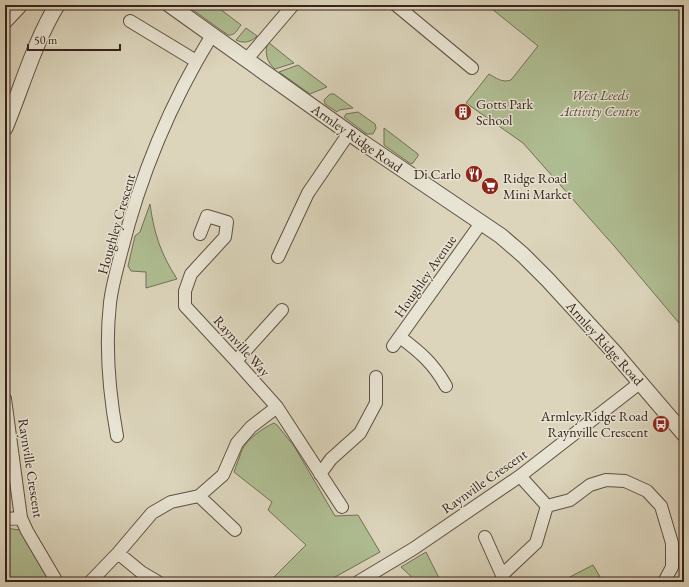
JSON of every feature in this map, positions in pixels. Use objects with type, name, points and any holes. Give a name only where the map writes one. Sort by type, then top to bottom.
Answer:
[{"type":"street","points":[[5,23],[22,5]]},
{"type":"street","points":[[7,118],[47,20],[57,5]]},
{"type":"street","name":"Armley Ridge Road","points":[[170,5],[349,133],[501,236],[523,255],[589,324],[641,382],[684,434]]},
{"type":"street","points":[[247,59],[292,5]]},
{"type":"street","points":[[396,5],[472,68]]},
{"type":"street","points":[[130,21],[196,61]]},
{"type":"street","name":"Houghley Crescent","points":[[117,436],[111,404],[108,337],[110,302],[125,236],[141,186],[175,103],[196,61],[212,35]]},
{"type":"street","points":[[278,257],[308,193],[349,133]]},
{"type":"street","name":"Raynville Way","points":[[200,234],[207,216],[227,222],[225,237],[191,274],[185,291],[185,306],[236,360],[277,407],[342,507]]},
{"type":"street","name":"Houghley Avenue","points":[[446,386],[432,364],[422,354],[396,342],[481,223]]},
{"type":"street","points":[[236,360],[282,310]]},
{"type":"street","points":[[320,474],[331,459],[360,434],[376,403],[376,377]]},
{"type":"street","name":"Raynville Crescent","points":[[358,582],[413,549],[520,476],[641,382]]},
{"type":"street","name":"Raynville Crescent","points":[[5,399],[21,518],[57,582]]},
{"type":"street","points":[[90,582],[118,553],[152,512],[171,502],[199,496],[223,475],[237,443],[251,427],[277,407]]},
{"type":"street","points":[[520,476],[547,506]]},
{"type":"street","points":[[547,506],[570,500],[590,485],[606,480],[626,481],[647,491],[661,506],[672,542],[672,567],[664,582]]},
{"type":"street","points":[[199,496],[235,530]]},
{"type":"street","points":[[486,537],[502,575],[536,543],[547,506]]},
{"type":"street","points":[[5,519],[21,518]]},
{"type":"street","points":[[118,553],[151,580]]},
{"type":"green space","points":[[186,5],[215,5],[241,25],[234,34],[228,35]]},
{"type":"green space","name":"West Leeds Activity Centre","points":[[487,5],[684,5],[684,329],[615,247],[523,143],[466,103],[489,74],[502,80],[511,80],[538,46]]},
{"type":"green space","points":[[246,28],[257,36],[247,42],[236,40]]},
{"type":"green space","points":[[268,42],[294,63],[275,69],[270,63],[266,54]]},
{"type":"green space","points":[[298,65],[327,87],[310,94],[279,72]]},
{"type":"green space","points":[[330,94],[334,94],[353,108],[339,110],[337,112],[325,104],[324,100]]},
{"type":"green space","points":[[358,112],[375,124],[376,128],[373,134],[367,134],[344,117],[346,114]]},
{"type":"green space","points":[[384,128],[418,154],[413,163],[411,164],[384,145]]},
{"type":"green space","points":[[150,204],[154,225],[162,252],[177,279],[146,288],[146,272],[131,271],[128,266],[135,236],[140,232]]},
{"type":"green space","points":[[274,423],[294,446],[335,516],[358,515],[380,552],[326,582],[265,582],[274,577],[306,545],[268,510],[272,502],[234,472],[244,446],[260,431]]},
{"type":"green space","points":[[5,528],[27,531],[57,582],[5,582]]},
{"type":"green space","points":[[426,552],[441,582],[417,582],[401,567]]},
{"type":"green space","points":[[593,565],[603,582],[562,582],[562,581]]},
{"type":"place","name":"Gotts Park School","points":[[463,112]]},
{"type":"place","name":"Di Carlo","points":[[474,174]]},
{"type":"place","name":"Ridge Road Mini Market","points":[[490,186]]},
{"type":"place","name":"Armley Ridge Road Raynville Crescent","points":[[661,424]]}]
